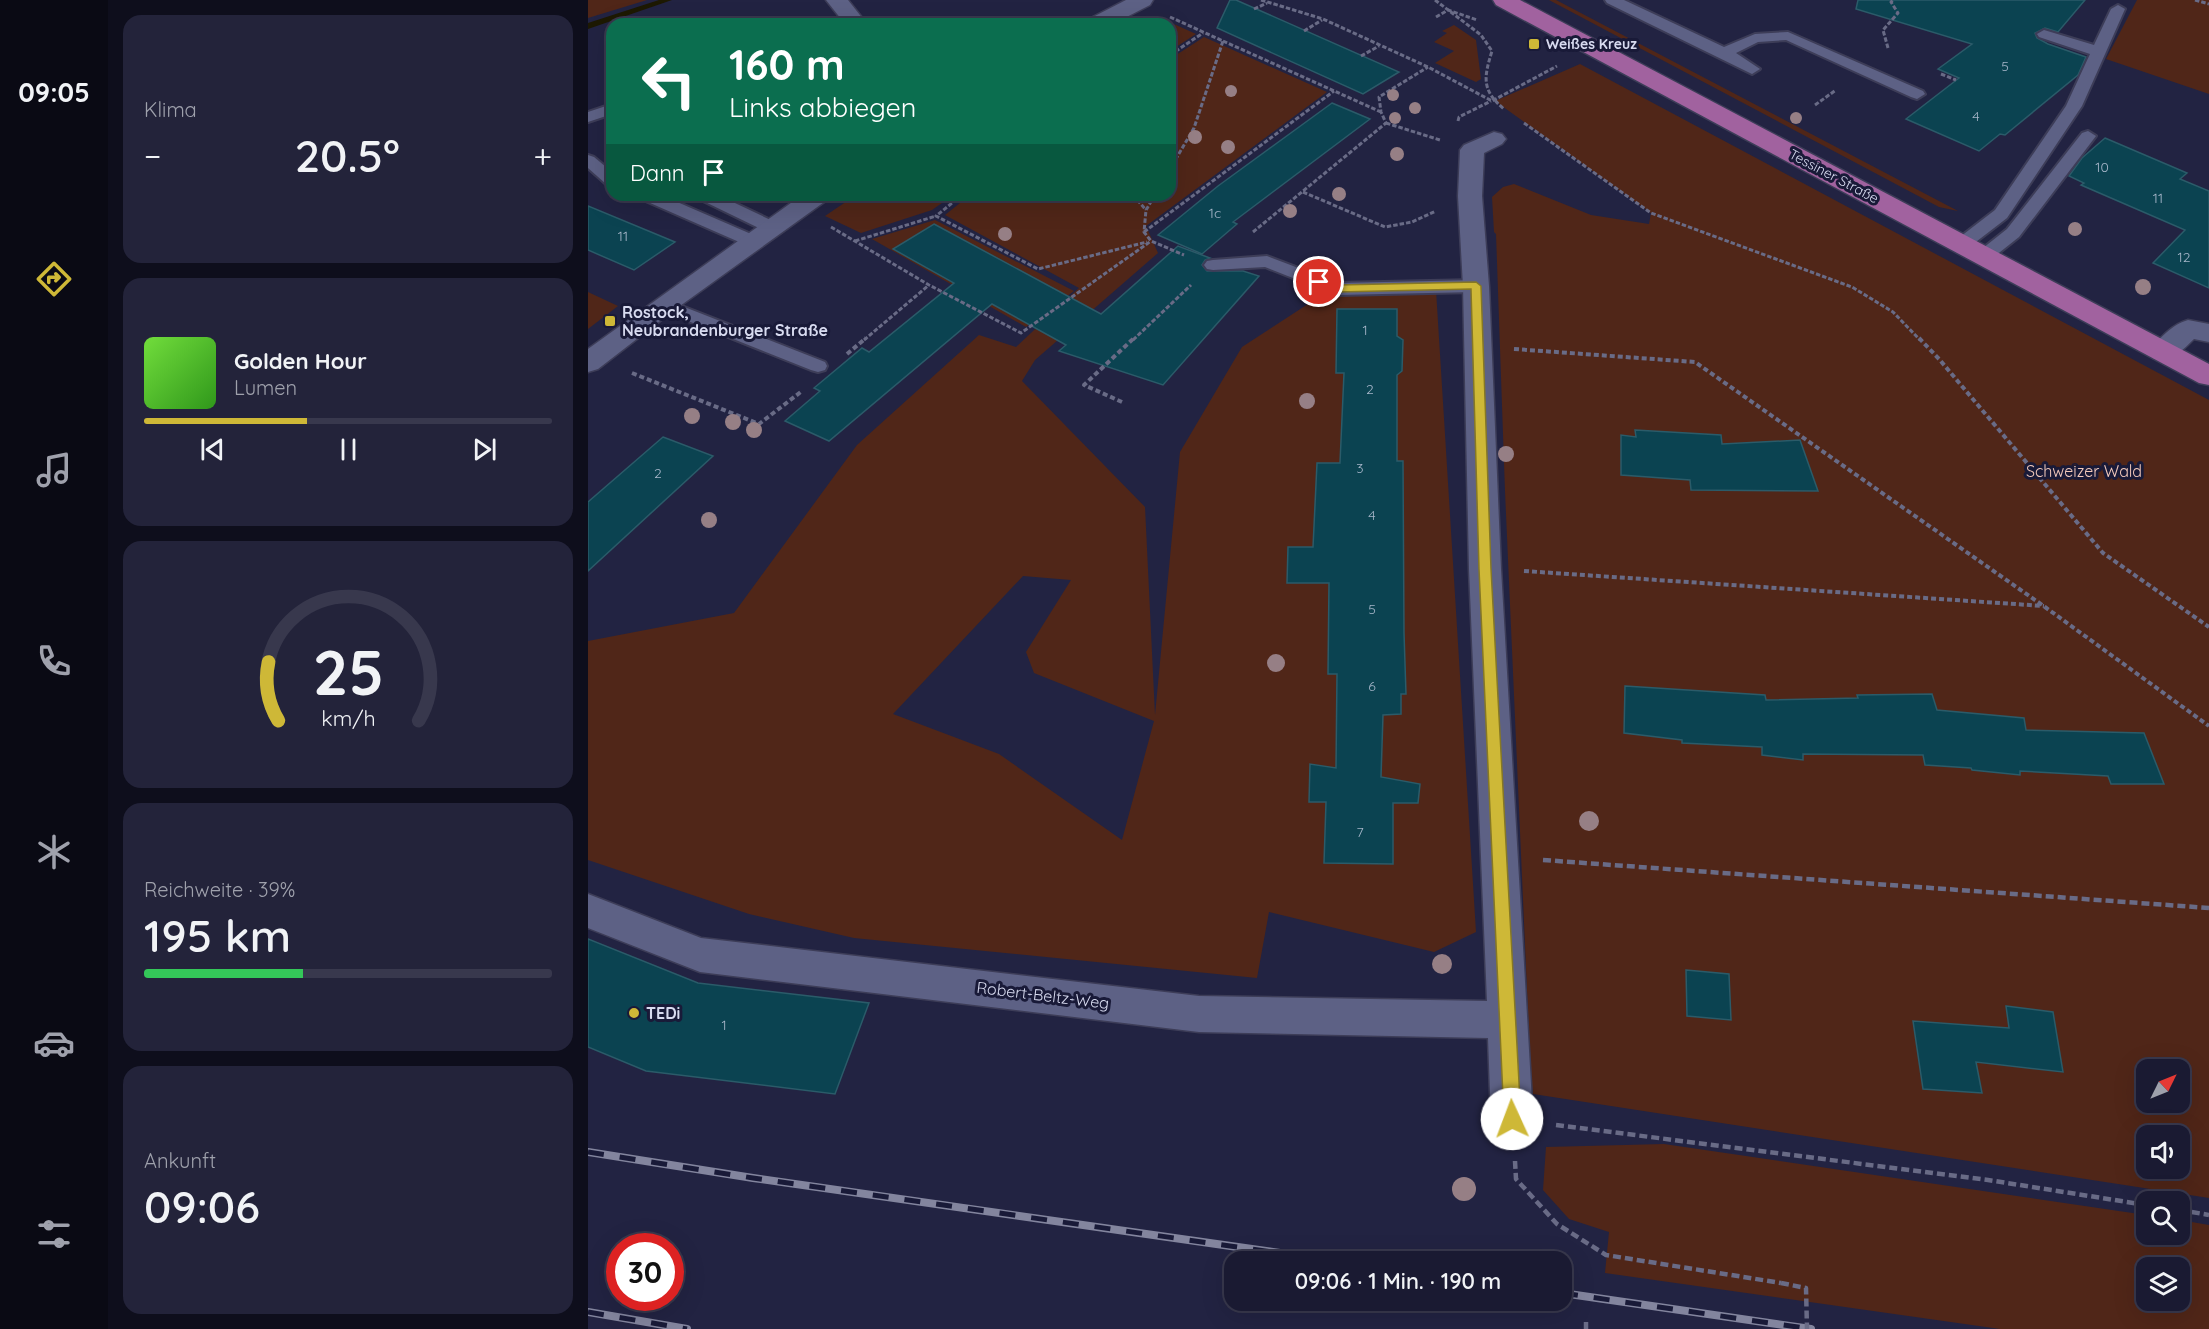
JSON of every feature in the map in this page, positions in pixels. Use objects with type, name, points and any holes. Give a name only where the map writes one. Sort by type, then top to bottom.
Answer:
[{"type":"main road","name":"Tessiner Straße","points":[[1504,0],[2209,376]]},
{"type":"street","points":[[837,0],[851,18]]},
{"type":"street","points":[[1108,18],[1142,0]]},
{"type":"street","points":[[1494,139],[1472,150],[1470,196],[1476,286],[1485,569],[1512,1119]]},
{"type":"street","points":[[588,363],[664,305],[809,201]]},
{"type":"street","points":[[2163,352],[2188,329],[2209,333]]},
{"type":"street","name":"Robert-Beltz-Weg","points":[[588,911],[700,955],[1199,1014],[1508,1020]]},
{"type":"lane","points":[[1612,0],[1725,53],[1752,69]]},
{"type":"lane","points":[[1973,250],[2013,197],[2074,106],[2118,9]]},
{"type":"lane","points":[[2044,34],[2097,51]]},
{"type":"lane","points":[[1725,53],[1746,39],[1788,36],[1917,94]]},
{"type":"lane","points":[[588,117],[606,111]]},
{"type":"lane","points":[[1973,250],[2013,233],[2088,136]]},
{"type":"lane","points":[[588,160],[606,175]]},
{"type":"lane","points":[[666,201],[762,234]]},
{"type":"lane","points":[[714,201],[762,234]]},
{"type":"lane","points":[[1213,265],[1267,261],[1336,289],[1476,286]]},
{"type":"lane","points":[[664,305],[818,366]]},
{"type":"path","points":[[1261,0],[1323,19],[1428,67],[1492,101],[1511,114]]},
{"type":"path","points":[[1435,0],[1481,35],[1492,51],[1486,70],[1485,87],[1492,101]]},
{"type":"path","points":[[1889,52],[1883,30],[1898,13],[1891,2],[1893,0]]},
{"type":"path","points":[[2195,0],[2209,4]]},
{"type":"path","points":[[1254,9],[1267,3]]},
{"type":"path","points":[[1436,17],[1448,10],[1478,20]]},
{"type":"path","points":[[1168,16],[1172,18]]},
{"type":"path","points":[[1304,31],[1323,19]]},
{"type":"path","points":[[1176,20],[1381,112]]},
{"type":"path","points":[[1176,51],[1204,33]]},
{"type":"path","points":[[1176,159],[1194,128],[1222,41]]},
{"type":"path","points":[[1361,56],[1379,46]]},
{"type":"path","points":[[1492,101],[1562,63]]},
{"type":"path","points":[[1428,67],[1379,97],[1381,112],[1386,123],[1472,150]]},
{"type":"path","points":[[1144,232],[1334,91]]},
{"type":"path","points":[[1520,120],[1651,213],[1852,287],[1893,312],[1938,359],[2103,553],[2209,627]]},
{"type":"path","points":[[1122,402],[1084,385],[1213,265],[1386,123]]},
{"type":"path","points":[[1303,192],[1385,227],[1412,222],[1470,196]]},
{"type":"path","points":[[855,241],[936,216],[955,201]]},
{"type":"path","points":[[1138,201],[1146,210]]},
{"type":"path","points":[[1151,201],[1146,210],[1144,232],[1151,241],[1213,265]]},
{"type":"path","points":[[936,216],[1038,269],[1151,241]]},
{"type":"path","points":[[824,223],[929,285],[1021,333],[1151,241]]},
{"type":"path","points":[[1477,346],[1695,362],[2044,606],[2209,726]]},
{"type":"path","points":[[1485,569],[2044,606]]},
{"type":"path","points":[[1500,856],[2209,908]]},
{"type":"path","points":[[1807,1329],[1806,1288],[1606,1255],[1557,1224],[1516,1179],[1512,1119],[1988,1180],[2136,1203]]},
{"type":"path","points":[[2190,1212],[2209,1215]]},
{"type":"path","points":[[1586,1322],[1586,1329]]},
{"type":"green space","points":[[588,0],[647,0],[588,18]]},
{"type":"green space","points":[[1549,0],[1556,0],[1958,211],[1939,207]]},
{"type":"green space","points":[[2137,0],[2209,0],[2209,94],[2106,59]]},
{"type":"green space","points":[[1176,25],[1196,34],[1176,47]]},
{"type":"green space","points":[[1454,25],[1476,40],[1481,79],[1476,82],[1435,63],[1454,51],[1434,42],[1447,33],[1442,31]]},
{"type":"green space","points":[[1204,37],[1327,92],[1146,226],[1158,253],[1035,360],[1022,381],[1145,507],[1155,715],[1180,452],[1242,347],[1325,293],[1436,290],[1476,932],[1434,952],[1269,912],[1257,978],[854,938],[749,914],[588,860],[588,641],[734,613],[857,445],[979,335],[1016,347],[1079,288],[945,215],[962,201],[1176,201],[1176,55]],"holes":[[[1023,576],[1071,580],[1026,652],[1034,673],[1154,721],[1122,840],[999,754],[893,714]]]},
{"type":"green space","name":"Schweizer Wald","points":[[1580,64],[2209,400],[2209,1198],[2190,1195],[2190,1191],[2164,1191],[1533,1094],[1505,491],[1496,234],[1492,197],[1503,187],[1514,184],[1591,215],[1649,224],[1651,213],[1495,101]]},
{"type":"green space","points":[[847,201],[945,201],[932,210],[861,233],[825,216]]},
{"type":"green space","points":[[935,220],[1074,291],[1026,327],[872,239]]},
{"type":"green space","points":[[588,292],[618,306],[588,329]]},
{"type":"green space","points":[[1664,1144],[2136,1214],[2136,1245],[2190,1245],[2190,1222],[2209,1225],[2209,1329],[2000,1329],[1605,1273],[1609,1232],[1569,1219],[1543,1190],[1546,1147]]},
{"type":"building","points":[[1230,0],[1236,0],[1399,72],[1363,94],[1217,28]]},
{"type":"building","points":[[1858,0],[2085,0],[2058,32],[2045,28],[2035,33],[2037,38],[2048,44],[2086,57],[2078,75],[2005,135],[2000,134],[1979,151],[1906,119],[1959,78],[1938,69],[1972,44],[1856,9]]},
{"type":"building","points":[[1332,103],[1370,119],[1233,222],[1237,224],[1202,254],[1158,235],[1218,186]]},
{"type":"building","points":[[2105,138],[2187,173],[2180,179],[2209,191],[2209,288],[2153,263],[2185,230],[2081,185],[2084,183],[2069,176],[2082,158]]},
{"type":"building","points":[[588,206],[675,242],[634,270],[588,250]]},
{"type":"building","points":[[934,224],[1101,314],[1178,246],[1210,258],[1202,265],[1207,271],[1243,271],[1259,276],[1163,385],[1059,351],[1066,345],[992,304],[829,441],[785,421],[820,391],[814,388],[862,348],[869,352],[954,283],[893,249]]},
{"type":"building","points":[[1337,309],[1397,309],[1397,336],[1403,340],[1402,371],[1397,375],[1397,461],[1403,461],[1406,694],[1401,694],[1401,714],[1383,715],[1381,777],[1420,784],[1418,803],[1393,803],[1393,864],[1324,863],[1326,802],[1309,802],[1310,764],[1336,768],[1337,674],[1328,674],[1329,583],[1287,583],[1288,547],[1313,547],[1317,463],[1340,463],[1344,373],[1336,373]]},
{"type":"building","points":[[1635,430],[1721,435],[1722,444],[1800,440],[1818,491],[1691,490],[1690,480],[1621,475],[1621,435],[1636,437]]},
{"type":"building","points":[[663,437],[713,456],[588,571],[588,502]]},
{"type":"building","points":[[1625,686],[1765,695],[1766,700],[1932,694],[1937,710],[2024,718],[2026,730],[2144,733],[2164,784],[2111,784],[2108,776],[2020,771],[2020,775],[1972,770],[1971,768],[1925,765],[1923,755],[1803,754],[1803,760],[1762,755],[1762,747],[1682,743],[1682,740],[1624,733]]},
{"type":"building","points":[[588,939],[698,983],[869,1003],[835,1094],[646,1071],[588,1047]]},
{"type":"building","points":[[1686,970],[1729,974],[1731,1020],[1687,1016]]},
{"type":"building","points":[[2006,1006],[2053,1012],[2063,1072],[1976,1062],[1982,1093],[1923,1089],[1913,1021],[2009,1028]]},
{"type":"waterway","points":[[613,18],[668,0]]},
{"type":"waterway","points":[[588,26],[606,20]]},
{"type":"railway","points":[[588,1152],[753,1178],[1266,1251]]},
{"type":"railway","points":[[1572,1294],[1811,1329]]},
{"type":"railway","points":[[588,1312],[687,1329]]},
{"type":"place","name":"Weißes Kreuz","points":[[1534,44]]},
{"type":"place","name":"Rostock, Neubrandenburger Straße","points":[[610,321]]},
{"type":"place","name":"TEDi","points":[[634,1013]]},
{"type":"route","points":[[1319,282],[1336,289],[1476,286],[1485,569],[1512,1119]]}]
